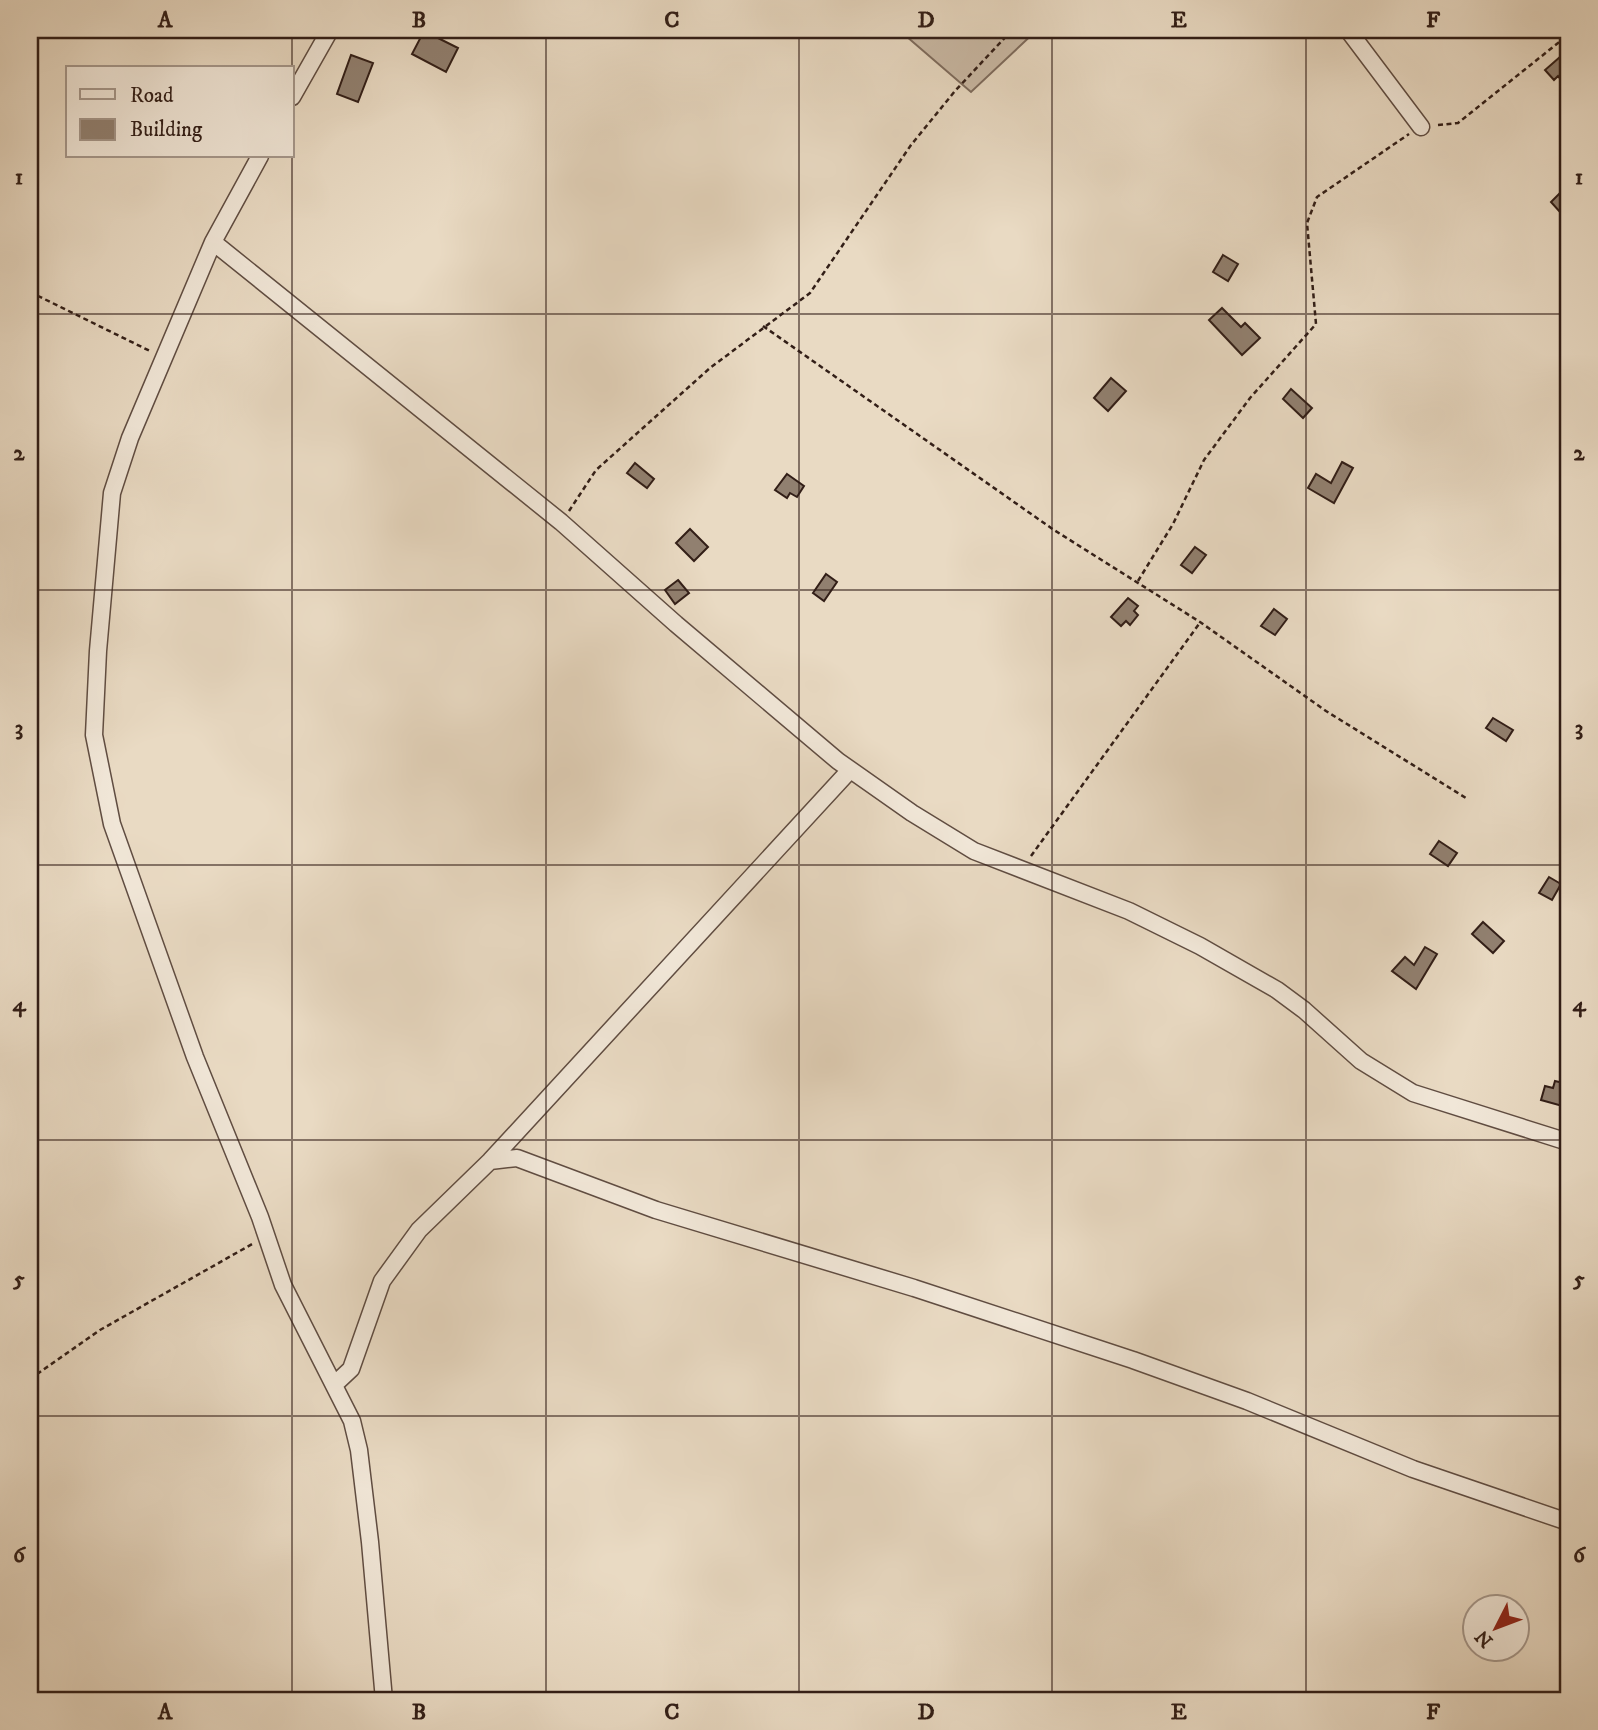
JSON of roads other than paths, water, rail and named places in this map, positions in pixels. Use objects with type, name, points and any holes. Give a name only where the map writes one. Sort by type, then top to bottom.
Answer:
[{"type":"street","points":[[294,93],[330,30]]},
{"type":"street","points":[[1348,30],[1421,127]]},
{"type":"street","points":[[259,158],[213,242],[131,438],[112,493],[98,651],[94,735],[112,824],[195,1057],[246,1179],[265,1238],[300,1323],[335,1384],[352,1421],[359,1450],[384,1700]]},
{"type":"street","points":[[213,242],[561,522],[676,624],[850,770],[974,851],[1023,868],[1141,917],[1200,946],[1277,990],[1361,1061],[1413,1093],[1568,1142]]},
{"type":"street","points":[[335,1384],[351,1369],[372,1302],[397,1257],[419,1230],[490,1161],[850,770]]},
{"type":"street","points":[[490,1161],[517,1158],[656,1210],[914,1288],[1133,1360],[1247,1401],[1413,1469],[1568,1522]]}]
